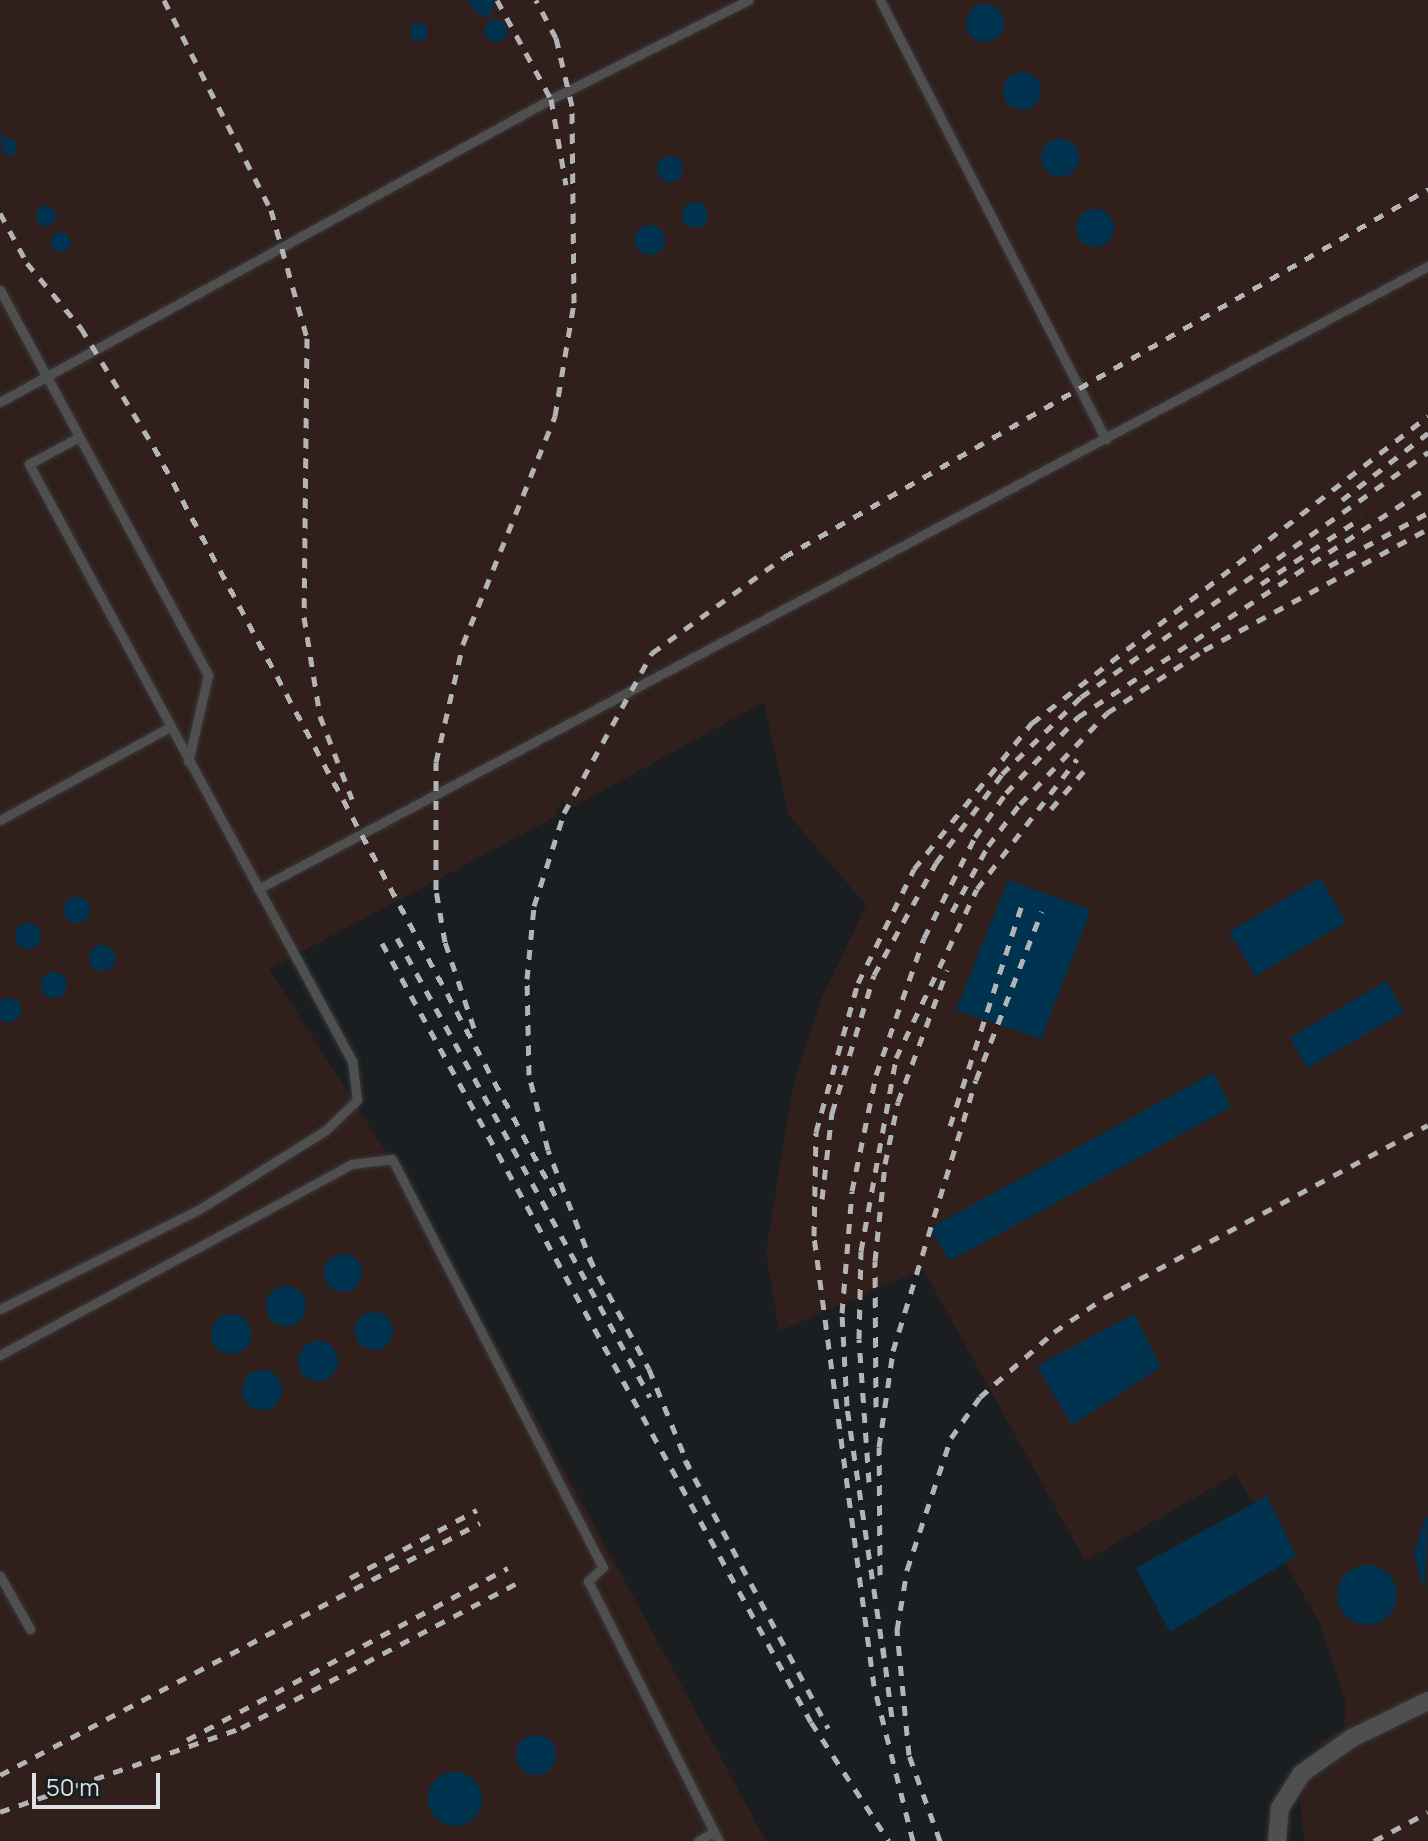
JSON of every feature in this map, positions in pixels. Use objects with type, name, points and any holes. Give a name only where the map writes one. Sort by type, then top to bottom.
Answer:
[{"type":"street","points":[[1277,1841],[1280,1808],[1301,1774],[1352,1738],[1428,1701]]},
{"type":"lane","points":[[0,402],[551,99],[749,0]]},
{"type":"lane","points":[[880,0],[1106,439]]},
{"type":"lane","points":[[258,889],[596,704],[1106,439],[1428,266]]},
{"type":"lane","points":[[0,290],[208,675],[188,762]]},
{"type":"lane","points":[[0,1309],[198,1210],[326,1130],[357,1100],[352,1061],[29,464],[79,437]]},
{"type":"lane","points":[[0,820],[170,727]]},
{"type":"lane","points":[[0,1355],[352,1164],[392,1159],[603,1567],[588,1581],[717,1836],[698,1841]]},
{"type":"lane","points":[[0,1576],[30,1629]]},
{"type":"shaded area","points":[[0,0],[1428,0],[1428,1841],[1305,1841],[1299,1798],[1309,1780],[1332,1767],[1319,1742],[1344,1730],[1346,1704],[1321,1626],[1236,1474],[1085,1561],[923,1269],[779,1331],[766,1252],[793,1087],[821,1000],[866,905],[788,814],[764,702],[573,807],[562,800],[555,817],[269,969],[383,1147],[500,1351],[766,1841],[0,1841]]},
{"type":"building","points":[[467,0],[495,0],[489,18],[476,12]]},
{"type":"building","points":[[985,4],[999,9],[1004,23],[999,37],[985,42],[971,37],[966,23],[971,9]]},
{"type":"building","points":[[496,20],[504,23],[507,31],[504,39],[496,42],[488,39],[485,31],[488,23]]},
{"type":"building","points":[[415,23],[423,23],[428,32],[426,39],[415,41],[410,36],[410,28]]},
{"type":"building","points":[[1022,72],[1036,77],[1041,91],[1036,105],[1022,110],[1008,105],[1003,91],[1008,77]]},
{"type":"building","points":[[0,134],[17,143],[14,156],[3,154]]},
{"type":"building","points":[[1060,139],[1074,144],[1079,158],[1074,172],[1060,177],[1046,172],[1041,158],[1046,144]]},
{"type":"building","points":[[670,156],[679,160],[683,169],[679,178],[670,182],[661,178],[657,169],[661,160]]},
{"type":"building","points":[[695,202],[704,206],[708,215],[704,224],[695,228],[686,224],[682,215],[686,206]]},
{"type":"building","points":[[46,206],[53,209],[56,216],[53,223],[46,226],[39,223],[36,216],[39,209]]},
{"type":"building","points":[[1095,209],[1109,214],[1114,228],[1109,242],[1095,247],[1081,242],[1076,228],[1081,214]]},
{"type":"building","points":[[650,225],[661,229],[665,240],[661,251],[650,255],[639,251],[635,240],[639,229]]},
{"type":"building","points":[[61,232],[68,235],[71,242],[68,249],[61,252],[54,249],[51,242],[54,235]]},
{"type":"building","points":[[1320,878],[1346,922],[1256,976],[1229,932]]},
{"type":"building","points":[[1008,880],[1091,910],[1041,1039],[956,1010]]},
{"type":"building","points":[[77,897],[86,901],[90,910],[86,919],[77,923],[68,919],[64,910],[68,901]]},
{"type":"building","points":[[28,923],[37,927],[41,936],[37,945],[28,949],[19,945],[15,936],[19,927]]},
{"type":"building","points":[[102,945],[111,949],[115,958],[111,967],[102,971],[93,967],[89,958],[93,949]]},
{"type":"building","points":[[54,972],[63,976],[67,985],[63,994],[54,998],[45,994],[41,985],[45,976]]},
{"type":"building","points":[[1386,981],[1404,1012],[1307,1068],[1290,1038]]},
{"type":"building","points":[[9,998],[20,1005],[21,1010],[14,1021],[9,1022],[-2,1015],[-3,1010],[4,999]]},
{"type":"building","points":[[1213,1073],[1231,1107],[950,1261],[930,1228]]},
{"type":"building","points":[[343,1254],[357,1259],[362,1273],[357,1287],[343,1292],[329,1287],[324,1273],[329,1259]]},
{"type":"building","points":[[286,1286],[300,1292],[306,1306],[300,1320],[286,1326],[272,1320],[266,1306],[272,1292]]},
{"type":"building","points":[[374,1312],[388,1317],[393,1331],[388,1345],[374,1350],[360,1345],[355,1331],[360,1317]]},
{"type":"building","points":[[231,1314],[245,1320],[251,1334],[245,1348],[231,1354],[217,1348],[211,1334],[217,1320]]},
{"type":"building","points":[[1134,1314],[1161,1367],[1072,1425],[1037,1366]]},
{"type":"building","points":[[318,1341],[332,1347],[338,1361],[332,1375],[318,1381],[304,1375],[298,1361],[304,1347]]},
{"type":"building","points":[[262,1370],[276,1376],[282,1390],[276,1404],[262,1410],[248,1404],[242,1390],[248,1376]]},
{"type":"building","points":[[1267,1496],[1296,1556],[1170,1632],[1136,1568]]},
{"type":"building","points":[[1425,1517],[1428,1518],[1425,1593],[1414,1555]]},
{"type":"building","points":[[1367,1565],[1378,1567],[1388,1574],[1395,1584],[1395,1606],[1388,1616],[1378,1623],[1367,1625],[1356,1623],[1346,1616],[1339,1606],[1337,1595],[1339,1584],[1346,1574],[1356,1567]]},
{"type":"building","points":[[536,1735],[550,1741],[556,1755],[550,1769],[536,1775],[522,1769],[516,1755],[522,1741]]},
{"type":"building","points":[[455,1772],[474,1780],[482,1799],[474,1818],[455,1826],[436,1818],[428,1799],[436,1780]]},
{"type":"railway","points":[[164,0],[271,210],[307,338],[304,617],[320,716],[352,799]]},
{"type":"railway","points":[[497,0],[551,99],[566,185]]},
{"type":"railway","points":[[474,1028],[445,942],[436,890],[436,762],[463,644],[555,416],[574,303],[572,106],[556,38],[536,0]]},
{"type":"railway","points":[[593,1266],[548,1150],[529,1075],[527,979],[534,906],[564,813],[652,653],[784,557],[1428,189]]},
{"type":"railway","points":[[0,213],[27,263],[81,328],[154,447],[555,1195]]},
{"type":"railway","points":[[913,1841],[874,1686],[814,1236],[816,1132],[858,983],[914,869],[1032,723],[1428,416]]},
{"type":"railway","points":[[1342,500],[1428,433]]},
{"type":"railway","points":[[822,1199],[832,1113],[874,975],[936,863],[1002,774],[1081,697],[1428,452]]},
{"type":"railway","points":[[884,1658],[847,1406],[842,1313],[852,1191],[876,1075],[924,938],[975,837],[1006,793],[1078,717],[1428,487]]},
{"type":"railway","points":[[1329,566],[1428,513]]},
{"type":"railway","points":[[1261,584],[1361,518]]},
{"type":"railway","points":[[952,912],[988,846],[1020,804],[1107,713],[1204,650],[1428,529]]},
{"type":"railway","points":[[869,1482],[859,1339],[861,1251],[896,1058],[977,889],[1077,759]]},
{"type":"railway","points":[[1051,809],[1090,764]]},
{"type":"railway","points":[[950,1126],[1022,905]]},
{"type":"railway","points":[[880,1575],[879,1447],[893,1351],[976,1080],[1042,911]]},
{"type":"railway","points":[[397,938],[650,1397]]},
{"type":"railway","points":[[382,943],[811,1722],[889,1841]]},
{"type":"railway","points":[[876,1407],[875,1261],[885,1164],[898,1102],[947,970]]},
{"type":"railway","points":[[940,1841],[909,1755],[897,1630],[907,1570],[951,1438],[980,1397],[1054,1332],[1104,1298],[1428,1125]]},
{"type":"railway","points":[[589,1258],[649,1369],[689,1467]]},
{"type":"railway","points":[[685,1460],[828,1728]]},
{"type":"railway","points":[[350,1578],[477,1510]]},
{"type":"railway","points":[[0,1775],[480,1523]]},
{"type":"railway","points":[[187,1740],[508,1568]]},
{"type":"railway","points":[[0,1812],[241,1728],[515,1584]]},
{"type":"railway","points":[[883,1647],[893,1726]]},
{"type":"railway","points":[[1374,1841],[1428,1812]]}]
